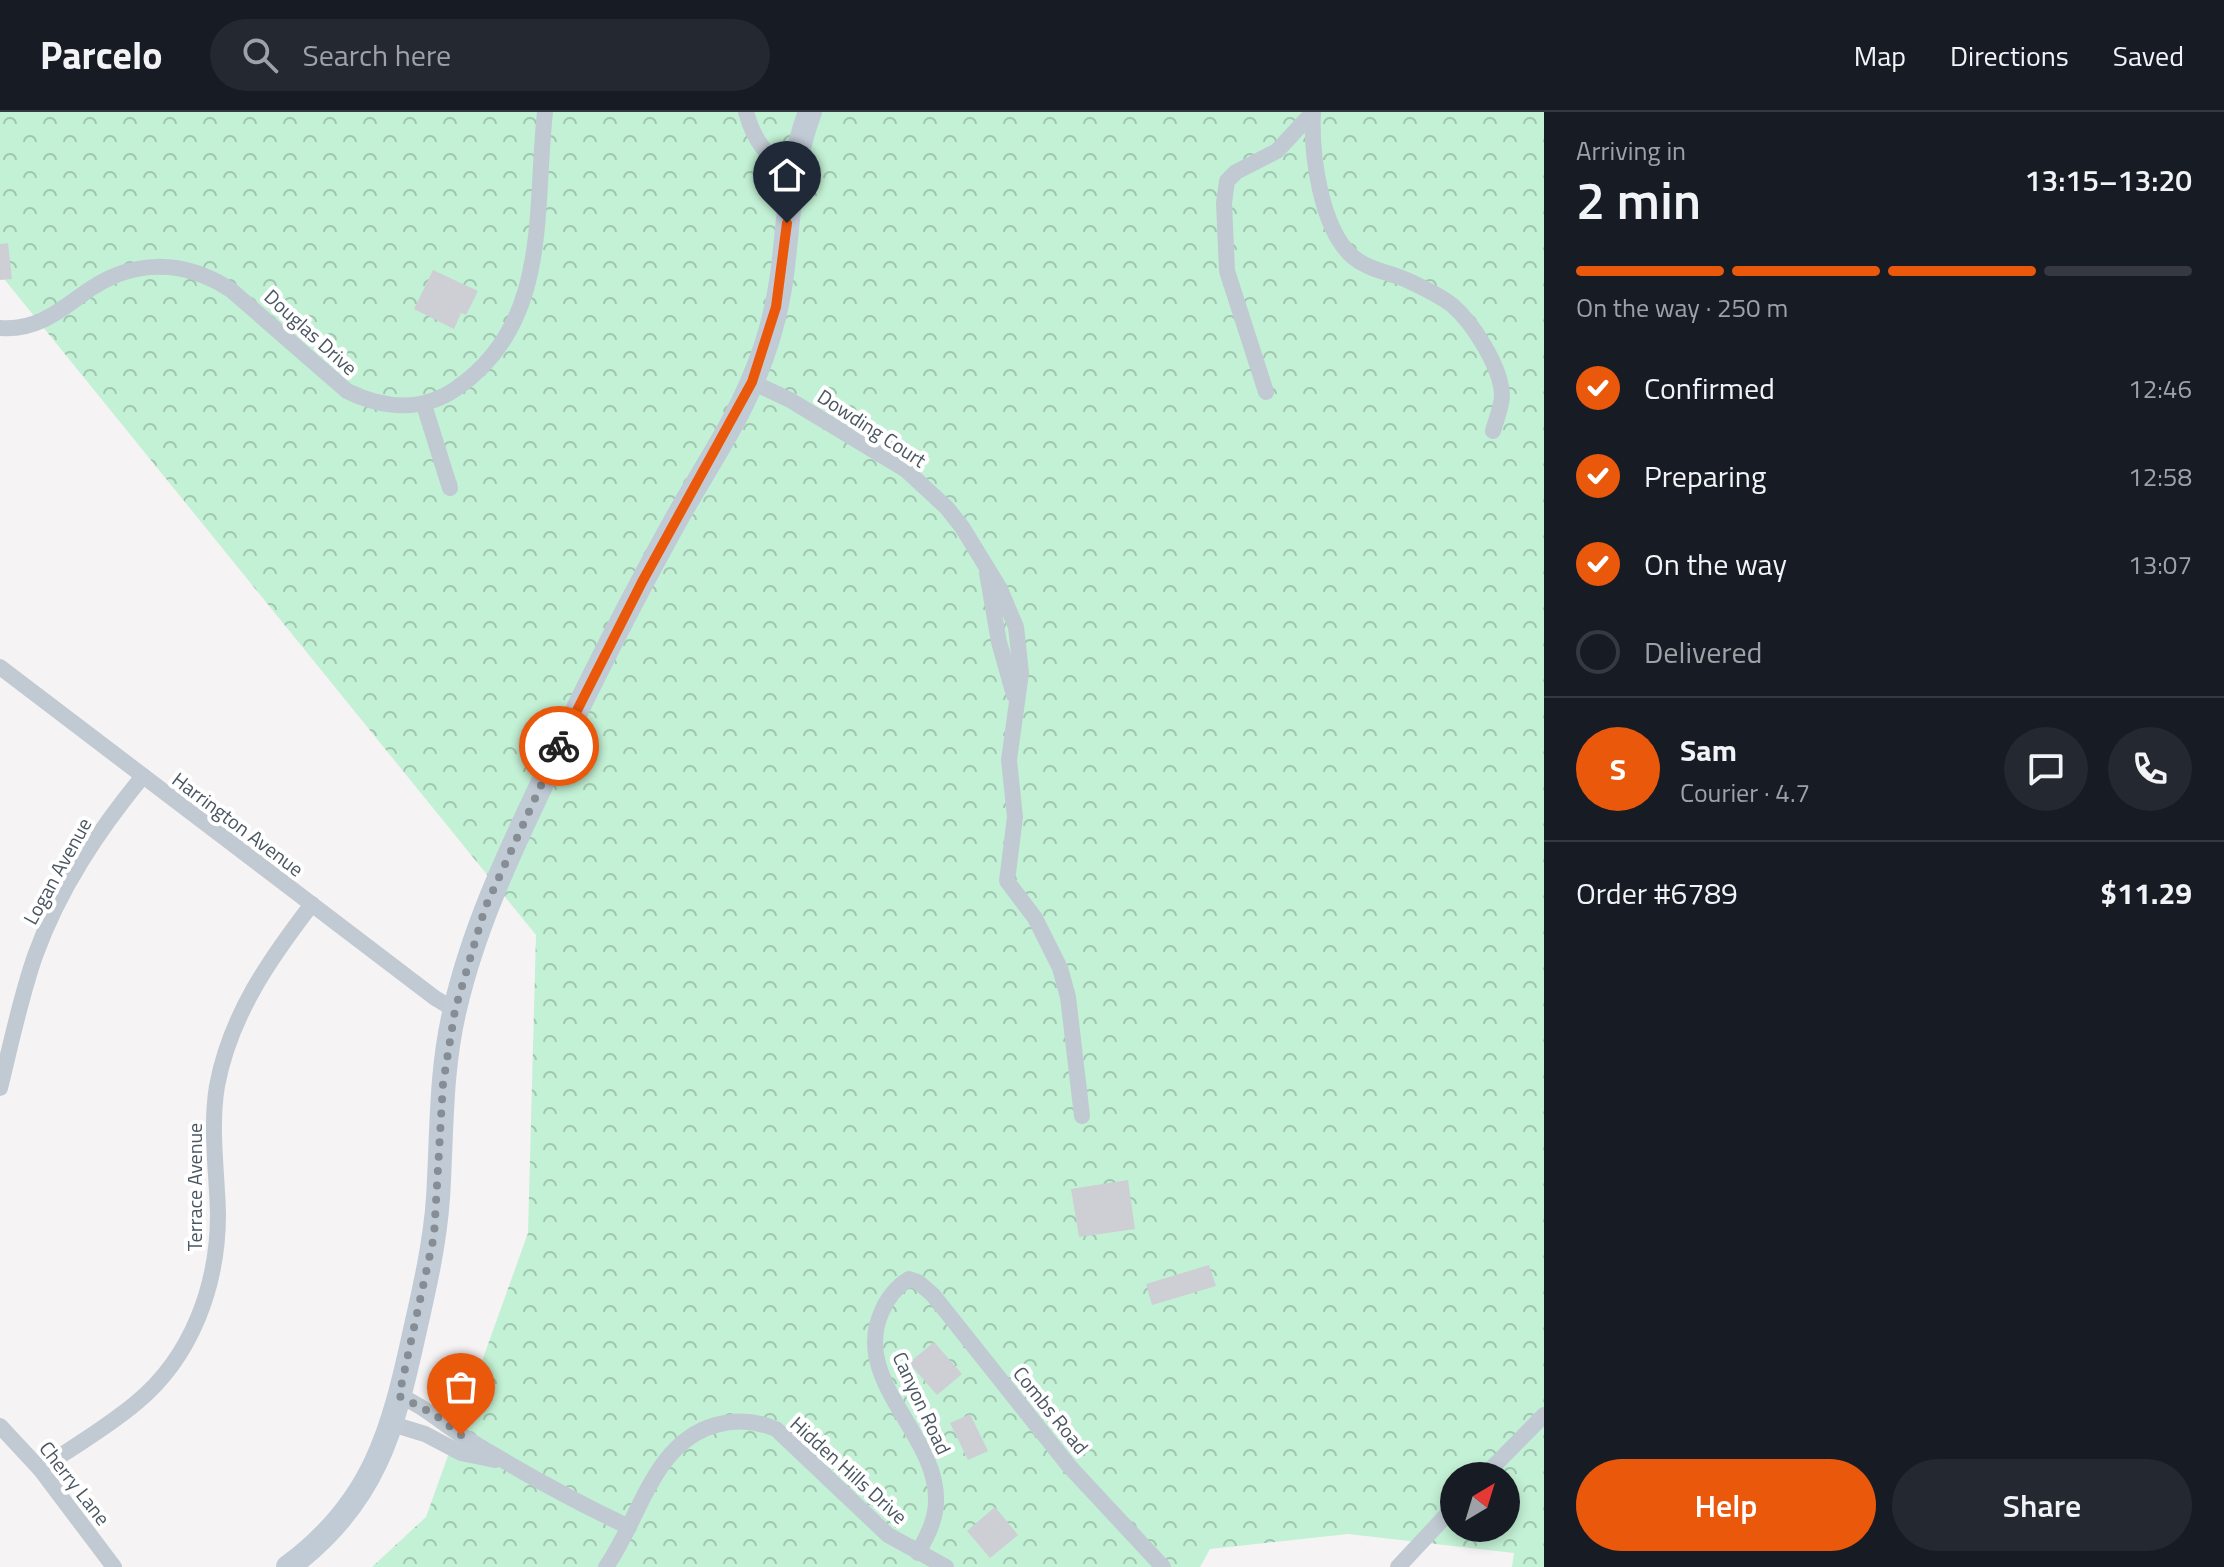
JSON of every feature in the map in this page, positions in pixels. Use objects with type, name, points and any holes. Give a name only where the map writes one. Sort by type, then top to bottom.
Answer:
[{"type":"street","points":[[450,488],[424,405],[447,395],[485,365],[506,338],[524,302],[534,261],[543,112]]},
{"type":"street","points":[[746,112],[757,141],[766,154],[794,169]]},
{"type":"street","points":[[288,1567],[324,1539],[352,1505],[376,1466],[392,1424],[434,1236],[443,1084],[455,1010],[485,908],[561,742],[642,582],[752,382],[776,307],[794,169],[810,112]]},
{"type":"street","points":[[1266,392],[1227,271],[1224,203],[1227,181],[1236,172],[1277,151],[1313,112]]},
{"type":"street","points":[[1313,112],[1311,142],[1316,175],[1340,241],[1353,256],[1373,270],[1398,276],[1430,290],[1454,307],[1469,324],[1485,347],[1502,397],[1493,431]]},
{"type":"street","name":"Douglas Drive","points":[[0,328],[40,322],[117,273],[145,266],[185,268],[216,280],[231,290],[347,391],[383,404],[424,405]]},
{"type":"street","name":"Dowding Court","points":[[752,382],[802,407],[906,470],[947,508],[985,564],[999,642],[1017,706],[1009,760],[1015,803],[1007,881],[1035,918],[1060,968],[1068,997],[1082,1116]]},
{"type":"street","name":"Harrington Avenue","points":[[0,667],[435,998],[455,1010]]},
{"type":"street","name":"Logan Avenue","points":[[0,1088],[22,996],[57,906],[108,819],[143,776]]},
{"type":"street","name":"Terrace Avenue","points":[[40,1469],[138,1401],[177,1357],[204,1305],[213,1272],[218,1214],[213,1121],[218,1084],[239,1017],[253,987],[312,904]]},
{"type":"street","name":"Canyon Road","points":[[909,1279],[893,1291],[885,1304],[875,1333],[875,1350],[893,1398],[931,1468],[935,1486],[934,1516],[918,1553]]},
{"type":"street","name":"Combs Road","points":[[909,1279],[918,1282],[933,1295],[1069,1466],[1163,1567]]},
{"type":"street","points":[[399,1396],[416,1403],[461,1435],[567,1497],[629,1527]]},
{"type":"street","points":[[1498,1462],[1544,1415]]},
{"type":"street","name":"Hidden Hills Drive","points":[[606,1567],[658,1472],[678,1444],[703,1428],[751,1421],[776,1429],[789,1438],[877,1525],[918,1553],[946,1567]]},
{"type":"street","points":[[392,1424],[425,1434],[461,1453],[508,1462]]},
{"type":"street","name":"Cherry Lane","points":[[0,1426],[40,1469],[114,1567]]},
{"type":"street","points":[[1398,1567],[1440,1522]]},
{"type":"green space","points":[[0,112],[1544,112],[1544,1567],[1512,1567],[1514,1553],[1348,1534],[1210,1549],[1200,1567],[372,1567],[426,1517],[528,1233],[536,935],[0,274]]},
{"type":"building","points":[[8,243],[12,279],[0,280],[0,244]]},
{"type":"building","points":[[433,270],[478,291],[466,315],[461,313],[454,329],[414,309]]},
{"type":"building","points":[[1128,1180],[1135,1229],[1079,1237],[1071,1189]]},
{"type":"building","points":[[1209,1265],[1216,1286],[1152,1305],[1146,1284]]},
{"type":"building","points":[[934,1342],[962,1374],[937,1395],[909,1363]]},
{"type":"building","points":[[970,1414],[988,1451],[968,1460],[950,1423]]},
{"type":"building","points":[[995,1507],[1018,1535],[990,1558],[967,1531]]},
{"type":"way so far","points":[[461,1435],[434,1414],[399,1396],[434,1236],[448,1044],[472,945],[485,908],[559,746]]},
{"type":"route","points":[[559,746],[642,582],[752,382],[776,307],[787,223]]}]
